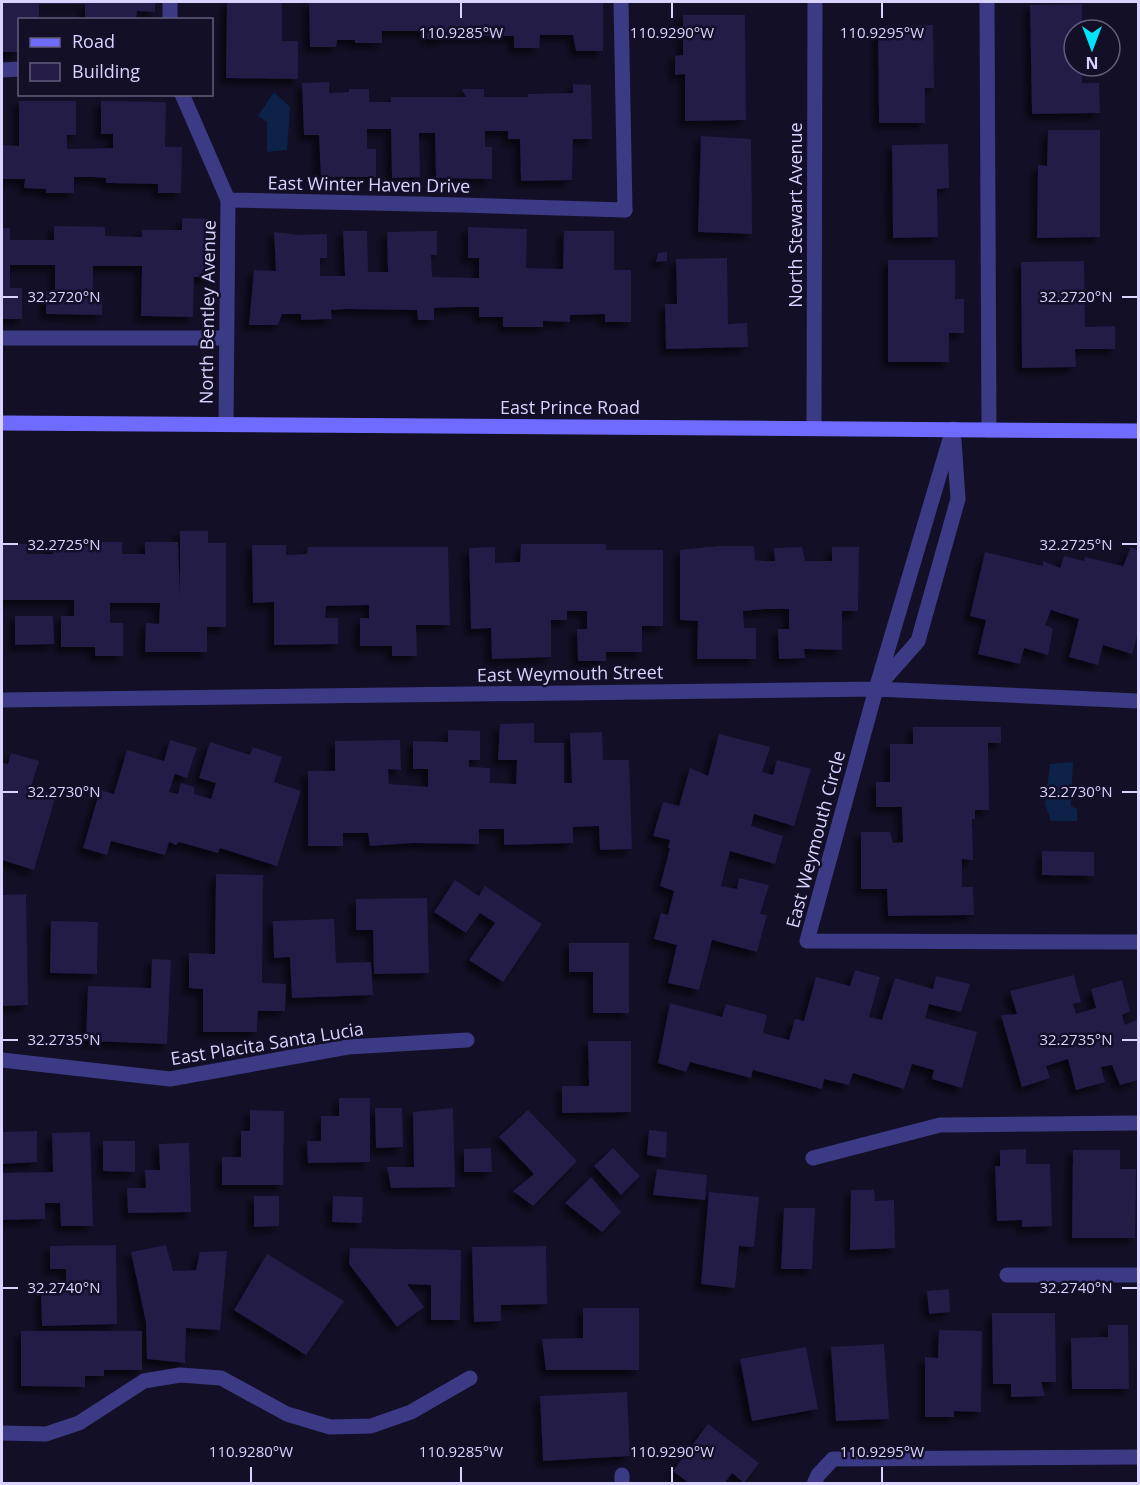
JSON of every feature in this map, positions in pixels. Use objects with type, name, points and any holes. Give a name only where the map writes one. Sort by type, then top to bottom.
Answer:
[{"type":"main road","name":"East Prince Road","points":[[2,423],[1138,431]]},
{"type":"street","points":[[170,2],[170,18]]},
{"type":"street","name":"East Winter Haven Drive","points":[[228,200],[625,210],[621,2]]},
{"type":"street","name":"North Stewart Avenue","points":[[814,428],[815,2]]},
{"type":"street","points":[[987,2],[989,430]]},
{"type":"street","points":[[2,70],[18,69]]},
{"type":"street","points":[[183,96],[228,200]]},
{"type":"street","name":"North Bentley Avenue","points":[[226,424],[228,200]]},
{"type":"street","points":[[2,338],[226,338]]},
{"type":"street","points":[[876,689],[918,640],[958,499],[953,429]]},
{"type":"street","name":"East Weymouth Circle","points":[[953,429],[876,689],[807,941],[1138,942]]},
{"type":"street","name":"East Weymouth Street","points":[[2,700],[876,689],[1138,701]]},
{"type":"street","name":"East Placita Santa Lucia","points":[[2,1060],[170,1079],[348,1047],[467,1040]]},
{"type":"street","points":[[813,1158],[940,1125],[1138,1123]]},
{"type":"street","points":[[1007,1275],[1138,1275]]},
{"type":"street","points":[[2,1432],[46,1434],[79,1423],[144,1381],[180,1375],[221,1377],[287,1414],[330,1427],[371,1426],[411,1412],[470,1378]]},
{"type":"street","points":[[814,1484],[818,1475],[833,1459],[1138,1457]]},
{"type":"water","points":[[274,92],[290,107],[287,150],[267,152],[267,122],[258,116]]},
{"type":"water","points":[[1073,762],[1071,806],[1077,809],[1077,821],[1051,821],[1045,804],[1050,764]]},
{"type":"building","points":[[2,2],[155,2],[155,12],[137,11],[136,18],[85,18],[85,4],[39,4],[39,18],[18,18],[18,52],[2,52]]},
{"type":"building","points":[[227,2],[282,2],[282,41],[298,41],[298,79],[226,78]]},
{"type":"building","points":[[309,2],[603,2],[603,51],[576,51],[573,35],[540,35],[539,48],[514,48],[514,36],[443,36],[443,40],[427,39],[427,31],[382,31],[382,43],[337,40],[336,47],[310,47]]},
{"type":"building","points":[[1082,4],[1082,18],[1062,18],[1062,78],[1082,78],[1082,83],[1099,83],[1100,113],[1032,114],[1030,5]]},
{"type":"building","points":[[683,15],[745,15],[746,120],[685,121],[685,74],[675,75],[675,56],[683,55]]},
{"type":"building","points":[[933,25],[934,88],[925,88],[925,123],[879,123],[878,26]]},
{"type":"building","points":[[329,82],[329,93],[349,92],[349,89],[369,89],[369,102],[391,102],[391,97],[466,97],[462,89],[484,89],[484,97],[528,97],[528,94],[573,93],[573,84],[591,85],[592,139],[573,139],[572,180],[521,181],[520,139],[508,139],[508,131],[485,131],[485,147],[492,147],[492,179],[436,178],[435,133],[419,133],[420,177],[392,178],[391,129],[367,129],[367,149],[376,149],[376,177],[321,177],[319,135],[304,135],[302,83]]},
{"type":"building","points":[[19,101],[76,101],[76,135],[67,135],[67,149],[113,148],[113,134],[101,134],[101,101],[166,102],[165,147],[182,147],[181,193],[158,193],[158,184],[106,183],[106,178],[74,177],[74,193],[46,193],[46,189],[24,188],[25,179],[2,179],[2,145],[19,146]]},
{"type":"building","points":[[1048,130],[1100,130],[1100,237],[1037,238],[1038,165],[1047,166]]},
{"type":"building","points":[[701,136],[751,139],[752,234],[698,232]]},
{"type":"building","points":[[948,144],[949,188],[937,189],[938,237],[893,238],[892,145]]},
{"type":"building","points":[[182,218],[212,219],[211,277],[194,277],[193,317],[141,316],[142,266],[93,266],[93,292],[102,292],[102,315],[46,314],[46,291],[55,291],[55,265],[10,265],[10,288],[22,288],[22,319],[2,319],[2,228],[10,228],[10,240],[54,240],[54,226],[105,227],[105,236],[142,237],[142,230],[182,230]]},
{"type":"building","points":[[468,227],[527,229],[526,268],[563,269],[564,231],[614,231],[614,270],[631,270],[631,322],[605,322],[605,314],[570,315],[570,322],[543,321],[543,327],[503,327],[503,317],[479,317],[479,307],[460,307],[434,308],[434,320],[418,320],[417,310],[346,309],[331,310],[332,319],[301,320],[301,314],[282,314],[278,325],[249,325],[254,270],[276,271],[274,232],[299,235],[327,234],[327,258],[320,258],[320,276],[345,276],[343,231],[367,231],[368,272],[388,272],[387,232],[437,231],[437,255],[431,255],[432,277],[479,278],[479,258],[468,258]]},
{"type":"building","points":[[667,252],[667,261],[656,262],[658,253]]},
{"type":"building","points":[[727,258],[728,324],[747,323],[748,347],[666,349],[665,304],[677,304],[676,259]]},
{"type":"building","points":[[888,260],[955,260],[955,299],[964,299],[964,333],[949,333],[949,362],[888,362]]},
{"type":"building","points":[[1084,261],[1085,327],[1115,326],[1115,349],[1075,349],[1076,367],[1022,368],[1021,262]]},
{"type":"building","points":[[180,531],[208,531],[208,543],[226,543],[226,627],[207,627],[207,652],[145,652],[146,623],[159,624],[160,603],[110,603],[110,623],[123,623],[123,656],[95,656],[95,647],[61,647],[61,616],[74,616],[74,600],[2,600],[2,544],[27,544],[27,554],[53,554],[53,543],[95,542],[122,542],[122,554],[145,554],[145,542],[178,542],[180,598]]},
{"type":"building","points":[[521,544],[606,544],[606,550],[663,550],[663,626],[642,626],[642,652],[606,652],[606,661],[578,661],[577,629],[587,629],[587,611],[567,611],[567,620],[551,620],[551,657],[492,659],[491,628],[471,629],[469,548],[495,547],[495,563],[520,562]]},
{"type":"building","points":[[252,545],[286,545],[286,555],[307,554],[308,547],[448,547],[450,625],[416,625],[417,656],[392,656],[392,646],[360,646],[360,618],[369,618],[369,605],[326,606],[325,618],[338,618],[338,644],[274,645],[274,602],[253,603]]},
{"type":"building","points":[[718,546],[754,546],[755,560],[764,561],[775,561],[774,548],[802,547],[805,561],[832,561],[832,547],[859,547],[858,611],[842,611],[842,650],[804,649],[805,658],[779,659],[778,629],[789,629],[789,609],[765,609],[743,611],[744,628],[756,628],[756,659],[697,659],[698,621],[680,620],[680,550]]},
{"type":"building","points":[[1131,547],[1138,550],[1138,633],[1132,654],[1103,645],[1098,665],[1069,657],[1079,619],[1051,610],[1045,625],[1053,629],[1048,655],[1024,648],[1020,664],[978,654],[986,620],[970,616],[985,552],[1043,566],[1043,561],[1060,568],[1064,556],[1084,561],[1085,557],[1123,566]]},
{"type":"building","points":[[15,616],[53,616],[54,644],[15,645]]},
{"type":"building","points":[[534,723],[534,743],[564,743],[564,783],[572,783],[570,733],[602,732],[603,760],[629,760],[632,849],[600,850],[599,826],[573,827],[573,843],[504,845],[504,829],[479,829],[479,844],[412,843],[370,846],[368,833],[343,833],[343,846],[308,846],[308,771],[335,771],[335,741],[400,740],[401,770],[388,769],[389,784],[428,787],[428,769],[413,769],[413,741],[448,742],[448,730],[480,731],[480,760],[469,760],[469,767],[490,768],[490,783],[516,784],[517,760],[498,760],[500,724]]},
{"type":"building","points":[[913,727],[1001,727],[1001,743],[988,743],[989,810],[975,810],[975,819],[972,819],[973,860],[962,859],[962,887],[973,887],[974,915],[888,916],[887,889],[861,889],[861,832],[890,832],[893,843],[903,842],[902,807],[876,807],[876,782],[890,782],[890,744],[913,744]]},
{"type":"building","points":[[719,734],[770,747],[762,772],[773,775],[777,760],[811,769],[794,826],[754,814],[751,826],[783,836],[775,864],[730,851],[721,886],[737,889],[739,878],[769,885],[760,914],[767,915],[757,952],[712,940],[699,990],[668,983],[677,945],[654,939],[661,913],[668,915],[674,891],[660,886],[670,840],[653,836],[663,802],[679,806],[690,768],[708,776]]},
{"type":"building","points":[[170,740],[197,748],[187,778],[175,774],[169,792],[178,794],[181,783],[194,787],[194,794],[211,799],[216,783],[199,778],[210,742],[250,755],[253,747],[282,757],[274,782],[301,791],[277,866],[220,848],[218,853],[179,842],[176,845],[169,842],[165,855],[111,841],[107,855],[83,848],[100,790],[114,794],[127,750],[164,761]]},
{"type":"building","points":[[11,753],[39,761],[31,787],[56,795],[34,870],[2,860],[2,763],[8,764]]},
{"type":"building","points":[[1042,851],[1094,852],[1094,876],[1042,875]]},
{"type":"building","points":[[216,874],[263,875],[262,983],[286,984],[285,1011],[258,1011],[257,1032],[203,1032],[203,989],[189,988],[189,953],[215,954]]},
{"type":"building","points":[[455,880],[479,896],[485,886],[542,924],[503,982],[469,960],[495,923],[480,913],[466,933],[434,912]]},
{"type":"building","points":[[26,894],[28,1005],[2,1006],[2,895]]},
{"type":"building","points":[[427,898],[429,973],[374,974],[373,930],[356,930],[356,899]]},
{"type":"building","points":[[334,919],[336,963],[371,962],[373,995],[292,998],[290,957],[274,958],[273,921]]},
{"type":"building","points":[[51,921],[98,922],[97,974],[50,973]]},
{"type":"building","points":[[569,943],[629,943],[629,1013],[593,1013],[593,972],[569,972]]},
{"type":"building","points":[[152,959],[171,960],[167,1044],[86,1041],[88,986],[151,988]]},
{"type":"building","points":[[855,970],[880,977],[869,1017],[882,1020],[895,978],[933,989],[936,976],[970,984],[961,1012],[929,1004],[925,1018],[977,1032],[962,1088],[932,1079],[934,1070],[912,1064],[904,1089],[853,1073],[849,1085],[824,1079],[822,1089],[753,1070],[751,1078],[690,1062],[686,1072],[658,1063],[670,1003],[722,1017],[726,1004],[767,1015],[763,1033],[789,1040],[795,1019],[804,1021],[816,977],[850,986]]},
{"type":"building","points":[[1074,975],[1081,1002],[1073,1004],[1076,1014],[1096,1008],[1091,989],[1122,980],[1130,1011],[1122,1015],[1125,1025],[1138,1019],[1138,1080],[1120,1085],[1112,1065],[1101,1067],[1105,1082],[1076,1090],[1068,1059],[1046,1066],[1050,1078],[1022,1087],[1001,1015],[1017,1014],[1010,991]]},
{"type":"building","points":[[588,1041],[631,1041],[631,1112],[562,1113],[562,1086],[589,1086]]},
{"type":"building","points":[[339,1098],[370,1098],[370,1162],[308,1163],[307,1141],[321,1141],[321,1116],[339,1116]]},
{"type":"building","points":[[375,1108],[402,1108],[403,1147],[376,1148]]},
{"type":"building","points":[[453,1108],[455,1187],[391,1188],[387,1167],[414,1167],[413,1112]]},
{"type":"building","points":[[250,1110],[284,1111],[283,1185],[222,1185],[222,1157],[241,1157],[241,1131],[250,1131]]},
{"type":"building","points":[[528,1110],[577,1161],[533,1206],[513,1191],[534,1174],[499,1137]]},
{"type":"building","points":[[649,1130],[667,1132],[666,1158],[647,1155]]},
{"type":"building","points":[[37,1131],[37,1162],[2,1164],[2,1132]]},
{"type":"building","points":[[90,1132],[93,1226],[61,1226],[60,1203],[45,1203],[45,1219],[2,1220],[2,1173],[53,1172],[52,1133]]},
{"type":"building","points":[[103,1141],[135,1141],[135,1172],[103,1171]]},
{"type":"building","points":[[189,1143],[191,1212],[128,1213],[127,1188],[146,1188],[145,1170],[160,1170],[159,1144]]},
{"type":"building","points":[[491,1148],[492,1172],[464,1172],[464,1149]]},
{"type":"building","points":[[613,1148],[640,1176],[621,1195],[594,1166]]},
{"type":"building","points":[[1026,1149],[1026,1164],[1050,1164],[1052,1226],[1022,1227],[1022,1220],[997,1221],[995,1166],[1000,1166],[1000,1150]]},
{"type":"building","points":[[1073,1150],[1120,1150],[1120,1169],[1136,1169],[1135,1238],[1072,1238]]},
{"type":"building","points":[[657,1169],[707,1175],[705,1200],[653,1195]]},
{"type":"building","points":[[591,1177],[621,1212],[602,1232],[565,1203]]},
{"type":"building","points":[[851,1190],[874,1190],[875,1201],[894,1200],[895,1248],[850,1250]]},
{"type":"building","points":[[709,1192],[759,1197],[754,1247],[739,1246],[735,1288],[701,1284]]},
{"type":"building","points":[[254,1196],[279,1196],[279,1226],[254,1227]]},
{"type":"building","points":[[333,1196],[363,1197],[362,1223],[332,1222]]},
{"type":"building","points":[[784,1208],[815,1208],[812,1269],[781,1269]]},
{"type":"building","points":[[116,1245],[117,1324],[42,1326],[41,1290],[66,1290],[66,1269],[50,1269],[50,1246]]},
{"type":"building","points":[[166,1245],[173,1271],[196,1270],[200,1252],[227,1251],[220,1330],[186,1328],[185,1363],[147,1359],[146,1322],[131,1252]]},
{"type":"building","points":[[546,1246],[547,1304],[501,1305],[501,1321],[474,1322],[472,1247]]},
{"type":"building","points":[[350,1248],[461,1250],[460,1320],[431,1320],[431,1285],[407,1284],[424,1307],[397,1327],[349,1264]]},
{"type":"building","points":[[267,1254],[344,1301],[306,1355],[234,1310]]},
{"type":"building","points":[[949,1289],[950,1312],[929,1314],[927,1291]]},
{"type":"building","points":[[583,1308],[639,1308],[639,1370],[546,1370],[542,1339],[583,1338]]},
{"type":"building","points":[[992,1313],[1055,1313],[1056,1382],[1041,1382],[1045,1396],[1011,1397],[1011,1384],[993,1384]]},
{"type":"building","points":[[1108,1325],[1128,1325],[1129,1389],[1072,1389],[1071,1338],[1108,1337]]},
{"type":"building","points":[[939,1330],[982,1331],[981,1412],[954,1411],[954,1417],[925,1417],[925,1357],[938,1358]]},
{"type":"building","points":[[21,1331],[142,1331],[142,1370],[104,1370],[104,1376],[85,1376],[85,1387],[21,1386]]},
{"type":"building","points":[[884,1344],[889,1419],[836,1421],[831,1347]]},
{"type":"building","points":[[806,1347],[818,1409],[752,1421],[740,1359]]},
{"type":"building","points":[[627,1392],[630,1456],[543,1461],[540,1396]]},
{"type":"building","points":[[708,1424],[759,1463],[744,1483],[732,1473],[724,1484],[690,1484],[673,1471]]}]
